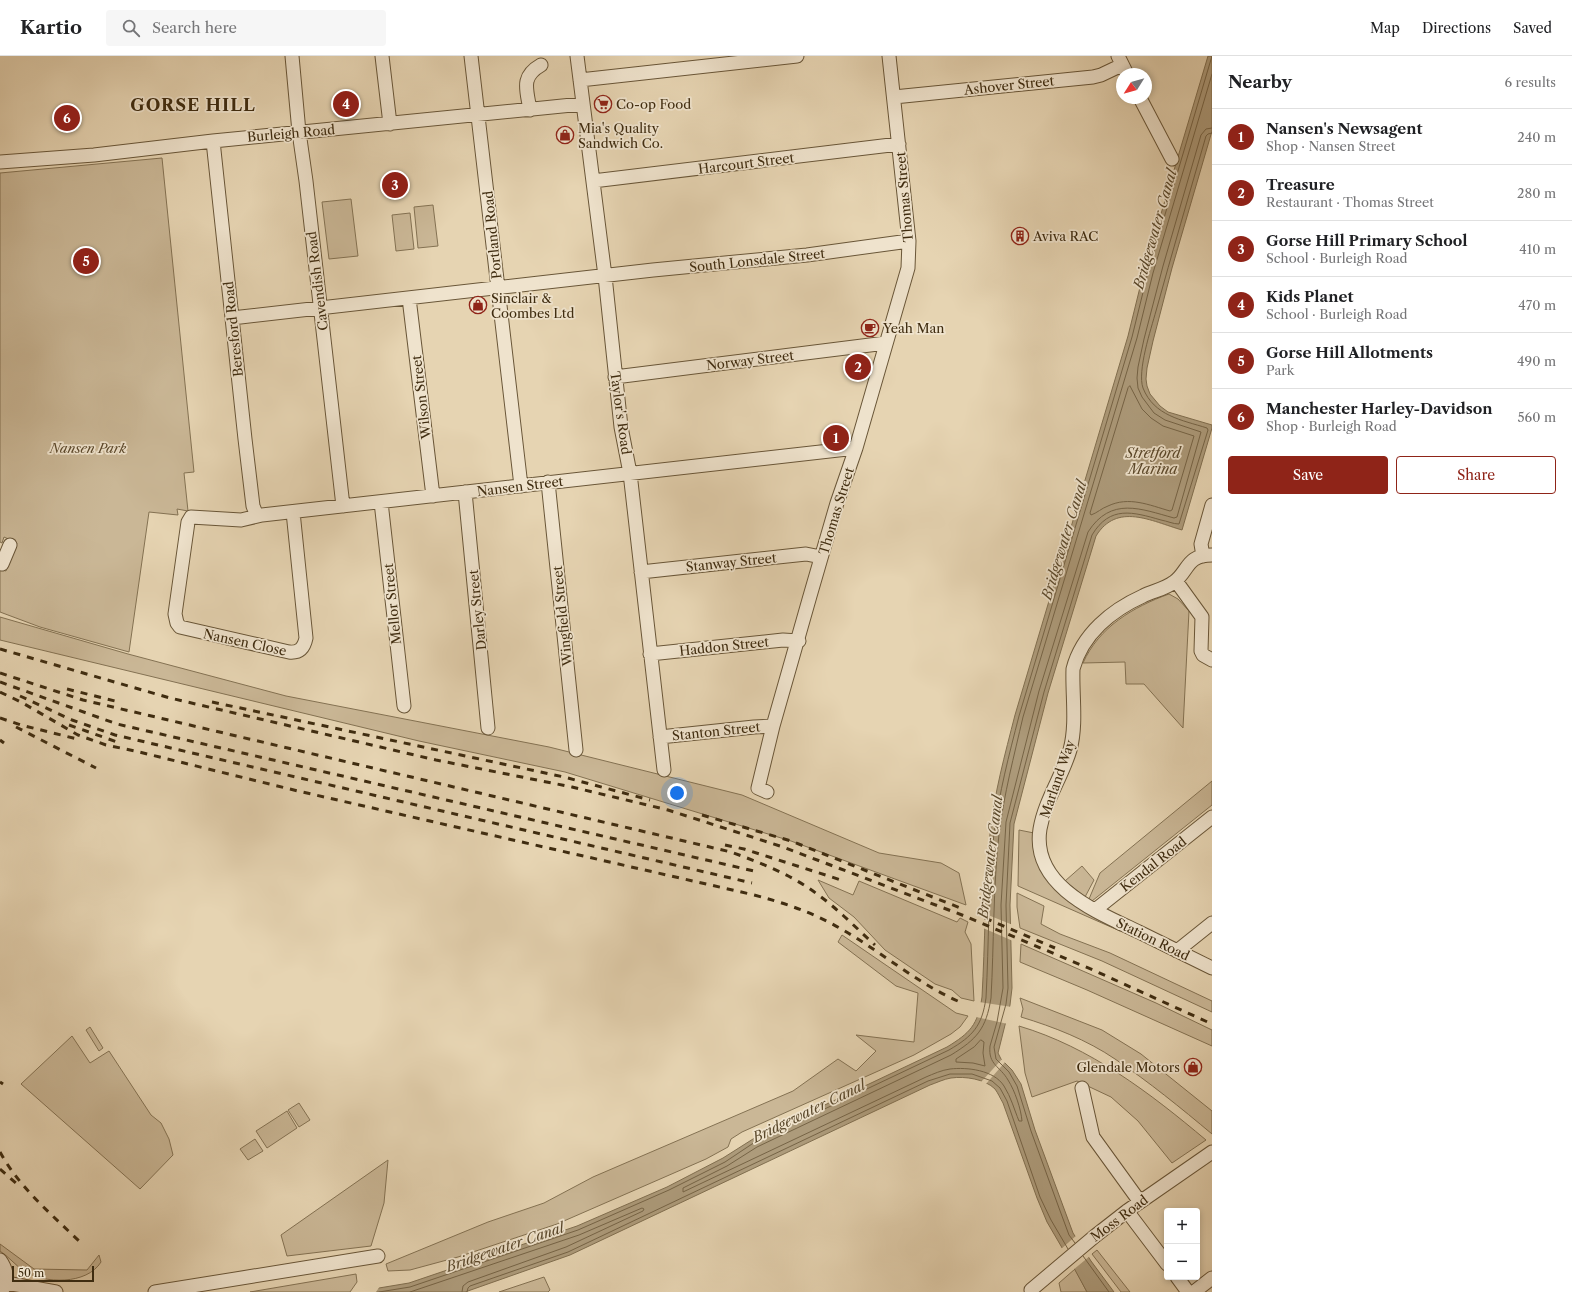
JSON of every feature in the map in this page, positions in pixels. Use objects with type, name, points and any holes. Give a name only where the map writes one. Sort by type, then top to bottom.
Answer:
[{"type":"street","name":"Cavendish Road","points":[[292,56],[299,132],[321,308],[343,506]]},
{"type":"street","points":[[382,56],[390,124]]},
{"type":"street","name":"Portland Road","points":[[471,56],[521,486]]},
{"type":"street","name":"Taylor's Road","points":[[577,56],[582,104],[594,180],[621,427],[630,473],[664,770]]},
{"type":"street","points":[[580,80],[797,56]]},
{"type":"street","name":"Thomas Street","points":[[767,792],[758,788],[773,726],[821,557],[856,448],[908,268],[909,242],[889,56]]},
{"type":"street","points":[[530,110],[526,88],[527,78],[534,69],[540,65]]},
{"type":"street","name":"Ashover Street","points":[[894,97],[1093,77],[1123,65]]},
{"type":"street","name":"Burleigh Road","points":[[0,162],[94,155],[299,132],[582,104]]},
{"type":"street","points":[[1143,104],[1172,160]]},
{"type":"street","name":"Beresford Road","points":[[213,141],[253,506],[257,516]]},
{"type":"street","name":"Harcourt Street","points":[[594,180],[898,144]]},
{"type":"street","name":"South Lonsdale Street","points":[[232,318],[807,255],[909,242]]},
{"type":"street","name":"Wilson Street","points":[[409,298],[433,496]]},
{"type":"street","name":"Norway Street","points":[[615,377],[886,343]]},
{"type":"street","name":"Nansen Street","points":[[188,522],[189,519],[194,516],[241,520],[257,516],[856,448]]},
{"type":"street","name":"Wingfield Street","points":[[548,482],[576,750]]},
{"type":"street","name":"Darley Street","points":[[464,492],[488,728]]},
{"type":"street","name":"Mellor Street","points":[[381,502],[404,706]]},
{"type":"street","name":"Marland Way","points":[[1095,910],[1075,898],[1051,875],[1045,866],[1040,846],[1040,831],[1046,808],[1066,762],[1072,740],[1073,677],[1075,662],[1088,638],[1107,618],[1130,603],[1176,581],[1191,562],[1208,555],[1201,547],[1212,505]]},
{"type":"street","name":"Nansen Close","points":[[188,522],[175,614],[177,623],[184,629],[293,653],[297,652],[303,647],[306,638],[293,512]]},
{"type":"street","name":"Stanway Street","points":[[641,572],[806,554],[821,557]]},
{"type":"street","points":[[1176,581],[1202,617],[1202,651],[1203,655],[1212,660]]},
{"type":"street","name":"Haddon Street","points":[[650,654],[783,640],[798,641]]},
{"type":"street","name":"Stanton Street","points":[[660,737],[754,726],[773,726]]},
{"type":"street","name":"Kendal Road","points":[[1095,910],[1212,817]]},
{"type":"street","name":"Station Road","points":[[1095,910],[1212,968]]},
{"type":"street","points":[[1177,951],[1212,923]]},
{"type":"street","points":[[1087,1095],[1093,1137],[1140,1202]]},
{"type":"street","name":"Moss Road","points":[[1031,1290],[1127,1211],[1212,1152]]},
{"type":"street","points":[[1127,1211],[1164,1260]]},
{"type":"street","points":[[155,1292],[378,1256]]},
{"type":"street","points":[[0,1260],[5,1267],[6,1275],[4,1288],[56,1292]]},
{"type":"street","points":[[1194,1292],[1212,1278]]},
{"type":"street","points":[[1179,1280],[1188,1292]]},
{"type":"green space","name":"Nansen Park","points":[[162,158],[194,472],[184,473],[188,511],[177,509],[178,515],[149,512],[129,652],[40,627],[0,612],[0,569],[6,571],[17,543],[4,537],[2,543],[0,542],[0,173]]},
{"type":"green space","points":[[351,199],[358,256],[329,259],[322,202]]},
{"type":"green space","points":[[433,205],[438,246],[418,248],[414,207]]},
{"type":"green space","points":[[410,213],[414,249],[396,251],[392,215]]},
{"type":"green space","points":[[1169,594],[1178,599],[1189,611],[1183,728],[1144,684],[1126,684],[1125,662],[1083,663],[1098,639],[1118,620],[1143,605]]},
{"type":"green space","points":[[0,617],[128,654],[286,696],[549,747],[742,795],[879,853],[941,863],[959,873],[966,905],[791,841],[565,772],[419,741],[0,640]]},
{"type":"green space","points":[[1212,781],[1212,805],[1092,901],[1089,899],[1100,873]]},
{"type":"green space","points":[[1019,830],[1034,833],[1039,865],[1122,930],[1120,931],[1018,886]]},
{"type":"green space","points":[[1082,866],[1094,880],[1085,897],[1065,881]]},
{"type":"green space","points":[[818,880],[853,895],[859,881],[957,922],[960,918],[968,922],[965,932],[971,944],[974,1001],[961,998],[952,990],[935,984],[885,950],[854,917],[829,898]]},
{"type":"green space","points":[[1017,893],[1044,906],[1041,924],[1060,934],[1110,953],[1212,1001],[1212,1012],[1102,961],[1020,928]]},
{"type":"green space","points":[[842,935],[956,1013],[968,1016],[960,1027],[951,1034],[914,1055],[742,1132],[731,1139],[728,1147],[706,1159],[557,1224],[458,1257],[410,1270],[388,1271],[386,1264],[488,1222],[544,1203],[593,1177],[793,1091],[838,1059],[856,1071],[876,1051],[856,1035],[914,1042],[918,993],[896,986],[838,942]]},
{"type":"green space","points":[[1021,944],[1156,1003],[1212,1030],[1212,1046],[1087,990],[1020,962]]},
{"type":"green space","points":[[1020,998],[1102,1030],[1141,1054],[1212,1111],[1212,1134],[1152,1086],[1104,1052],[1070,1035],[1021,1017],[1023,1009]]},
{"type":"green space","points":[[1019,1026],[1070,1046],[1118,1073],[1163,1105],[1206,1140],[1172,1163],[1138,1121],[1111,1097],[1077,1081],[1032,1097],[1025,1073]]},
{"type":"green space","points":[[90,1027],[103,1048],[99,1051],[86,1030]]},
{"type":"green space","points":[[72,1036],[90,1063],[109,1051],[151,1115],[161,1123],[169,1139],[173,1155],[140,1189],[21,1084]]},
{"type":"green space","points":[[299,1103],[310,1120],[299,1127],[288,1110]]},
{"type":"green space","points":[[287,1111],[297,1128],[267,1148],[256,1131]]},
{"type":"green space","points":[[255,1139],[263,1151],[248,1160],[240,1149]]},
{"type":"green space","points":[[388,1160],[384,1203],[371,1246],[287,1256],[281,1235]]},
{"type":"green space","points":[[0,1244],[34,1269],[87,1270],[99,1255],[101,1262],[94,1270],[86,1275],[65,1280],[53,1280],[32,1275],[21,1269],[0,1251]]},
{"type":"green space","points":[[1097,1250],[1130,1292],[1121,1292],[1092,1254]]},
{"type":"green space","points":[[1075,1269],[1087,1292],[1061,1292],[1059,1283]]},
{"type":"green space","points":[[356,1274],[357,1282],[350,1292],[250,1292]]},
{"type":"green space","points":[[544,1277],[550,1290],[548,1292],[499,1292]]},
{"type":"water","points":[[1208,56],[1212,56],[1212,131],[1172,268],[1153,341],[1146,379],[1150,394],[1160,406],[1168,412],[1212,425],[1212,428],[1182,530],[1147,519],[1124,517],[1114,519],[1104,526],[1096,536],[1048,693],[1014,824],[1010,905],[1012,988],[1010,1005],[998,1053],[1021,1084],[1035,1130],[1073,1233],[1114,1292],[1087,1292],[1047,1222],[1003,1103],[995,1089],[986,1083],[974,1079],[956,1077],[930,1085],[570,1255],[465,1292],[355,1292],[409,1283],[577,1226],[667,1187],[723,1158],[753,1139],[947,1047],[962,1037],[972,1027],[978,1015],[982,997],[990,834],[994,804],[1004,759],[1015,715],[1128,336],[1144,271]]},
{"type":"pier","points":[[983,913],[1013,925],[1013,941],[983,928]]},
{"type":"pier","points":[[979,1002],[1012,1007],[1008,1024],[976,1017]]},
{"type":"pier","points":[[1003,1058],[1006,1061],[985,1085],[981,1082]]},
{"type":"pier","points":[[1077,1235],[1090,1256],[1073,1270],[1061,1249]]},
{"type":"pier","points":[[380,1286],[376,1292],[353,1292],[354,1290]]},
{"type":"railway","points":[[0,649],[170,698],[436,760],[572,787],[668,810],[783,847],[962,915],[1093,970],[1212,1024]]},
{"type":"railway","points":[[0,673],[83,700],[731,852],[776,870],[807,887],[825,900],[875,945]]},
{"type":"railway","points":[[0,682],[117,724],[754,871]]},
{"type":"railway","points":[[67,689],[115,701]]},
{"type":"railway","points":[[0,692],[21,702],[78,735],[106,745],[775,901],[809,913],[843,930],[915,977],[960,1002]]},
{"type":"railway","points":[[20,696],[72,720],[115,735],[752,883]]},
{"type":"railway","points":[[212,702],[564,777],[650,800]]},
{"type":"railway","points":[[0,718],[21,725],[81,740]]},
{"type":"railway","points":[[69,725],[120,743]]},
{"type":"railway","points":[[16,727],[96,768]]},
{"type":"railway","points":[[0,740],[4,743]]},
{"type":"railway","points":[[702,815],[791,841],[963,909]]},
{"type":"railway","points":[[725,845],[744,849],[841,880]]},
{"type":"railway","points":[[985,918],[1055,948]]},
{"type":"railway","points":[[0,1152],[16,1177],[46,1210],[79,1241]]},
{"type":"railway","points":[[0,1169],[17,1184]]},
{"type":"place","name":"Kids Planet","points":[[346,104]]},
{"type":"place","name":"Co-op Food","points":[[603,104]]},
{"type":"place","name":"Manchester Harley-Davidson","points":[[67,118]]},
{"type":"place","name":"Mia's Quality Sandwich Co.","points":[[565,135]]},
{"type":"place","name":"Gorse Hill Primary School","points":[[395,185]]},
{"type":"place","name":"Aviva RAC","points":[[1020,236]]},
{"type":"place","name":"Gorse Hill Allotments","points":[[86,261]]},
{"type":"place","name":"Sinclair & Coombes Ltd","points":[[478,305]]},
{"type":"place","name":"Yeah Man","points":[[870,328]]},
{"type":"place","name":"Treasure","points":[[858,367]]},
{"type":"place","name":"Nansen's Newsagent","points":[[836,438]]},
{"type":"place","name":"Glendale Motors","points":[[1193,1067]]},
{"type":"district","name":"GORSE HILL","points":[[193,105]]},
{"type":"water label","name":"Bridgewater Canal","points":[[1155,229]]},
{"type":"water label","name":"Stretford Marina","points":[[1153,462]]},
{"type":"water label","name":"Bridgewater Canal","points":[[1064,540]]},
{"type":"water label","name":"Bridgewater Canal","points":[[990,857]]},
{"type":"water label","name":"Bridgewater Canal","points":[[809,1111]]},
{"type":"water label","name":"Bridgewater Canal","points":[[505,1247]]}]
